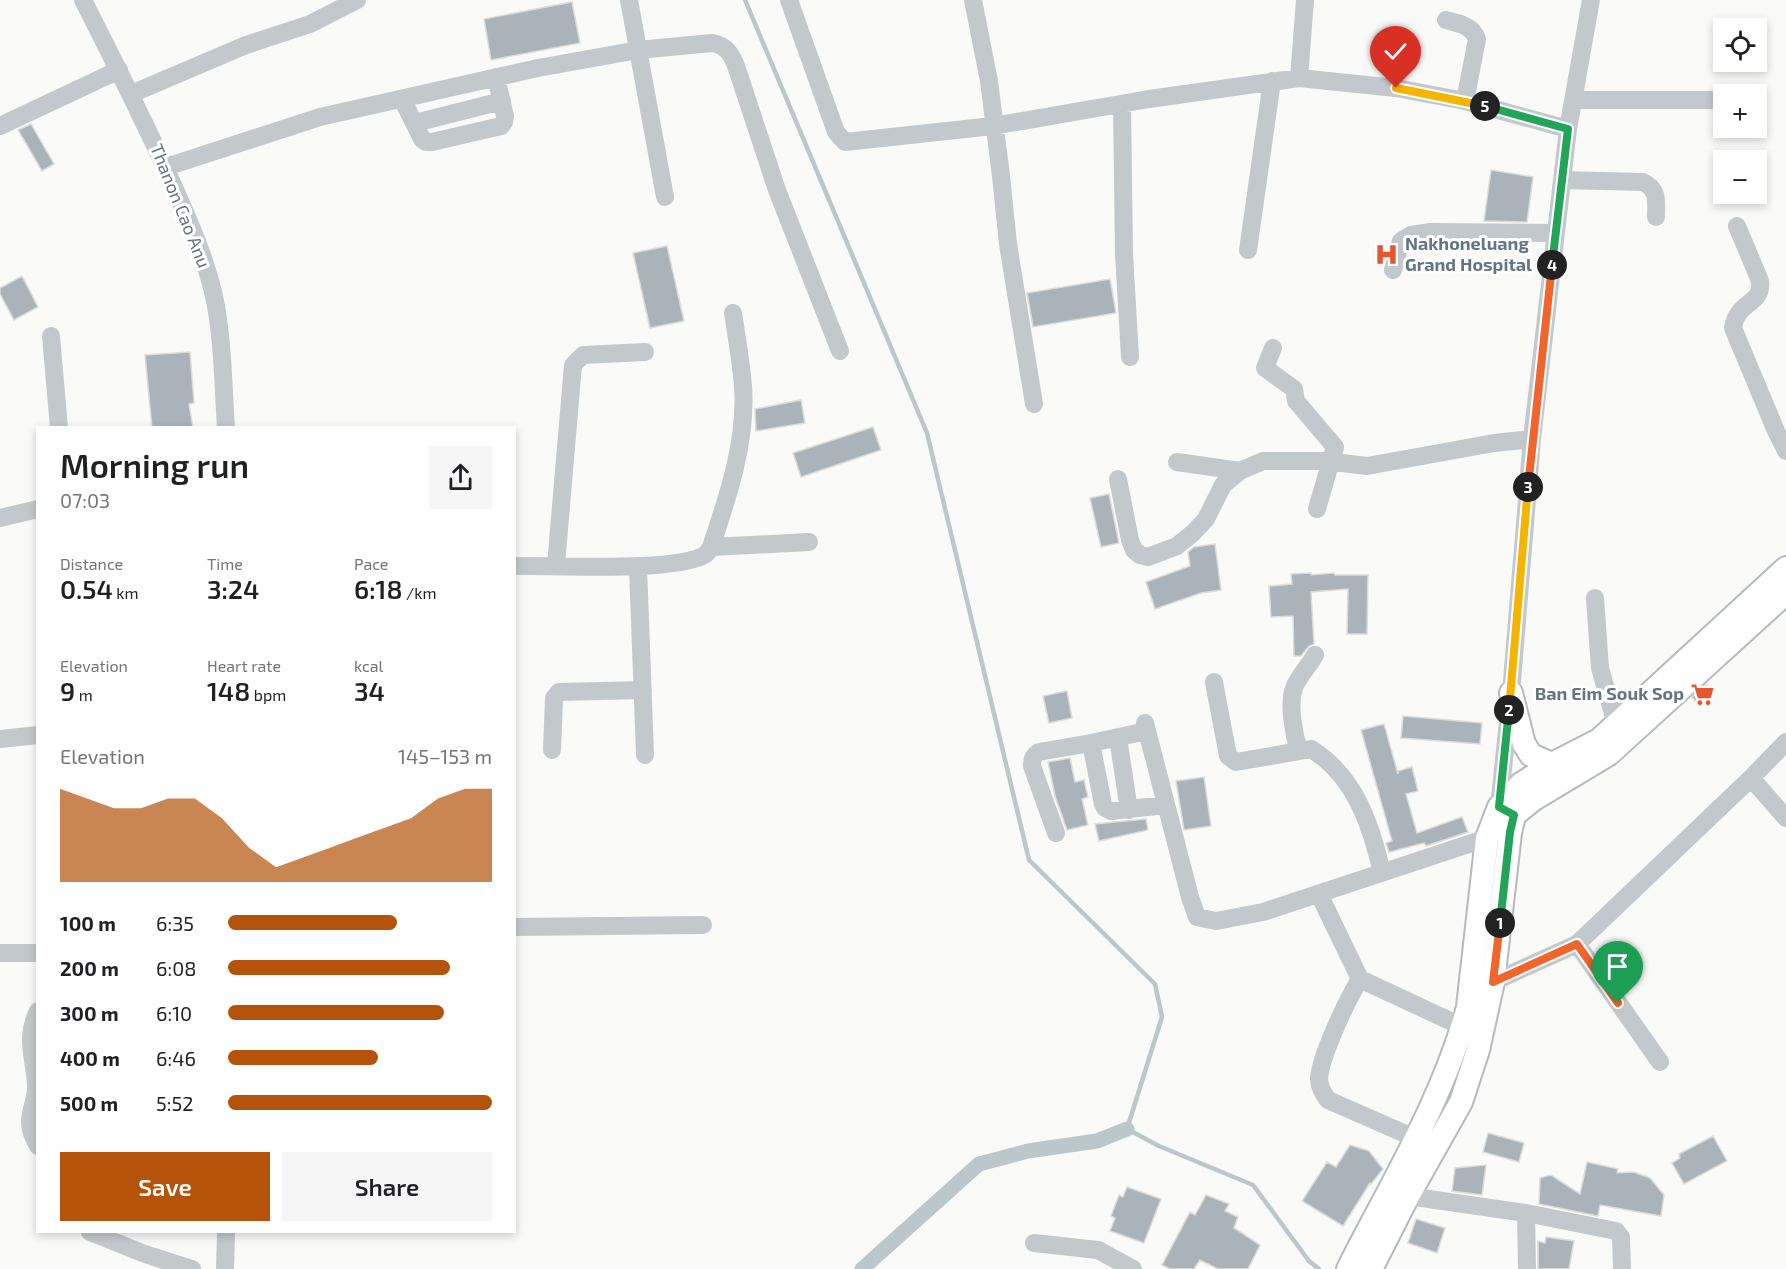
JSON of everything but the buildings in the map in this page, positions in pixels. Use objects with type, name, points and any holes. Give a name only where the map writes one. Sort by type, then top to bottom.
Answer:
[{"type":"main road","points":[[1371,1269],[1383,1222],[1463,1027],[1468,1007],[1487,838],[1507,811],[1528,792],[1552,764],[1599,740],[1786,568]]},
{"type":"main road","points":[[1528,792],[1609,754],[1786,593]]},
{"type":"main road","points":[[1511,693],[1524,744],[1531,755],[1552,764]]},
{"type":"main road","points":[[1348,1268],[1383,1222],[1408,1196],[1461,1102],[1478,1050],[1493,982],[1510,832],[1507,811]]},
{"type":"street","name":"Thanon Cao Anu","points":[[83,0],[131,94],[195,235],[214,296],[226,426]]},
{"type":"street","points":[[131,94],[246,45],[310,24],[357,0]]},
{"type":"street","points":[[629,0],[665,197]]},
{"type":"street","points":[[789,0],[836,132],[845,142],[993,126],[1299,78],[1396,88],[1465,101],[1568,129]]},
{"type":"street","points":[[973,0],[988,81],[1008,244],[1034,404]]},
{"type":"street","points":[[1299,78],[1305,0]]},
{"type":"street","points":[[1507,811],[1511,693],[1532,439],[1568,129],[1591,0]]},
{"type":"street","points":[[1446,20],[1467,26],[1474,31],[1477,39],[1465,101]]},
{"type":"street","points":[[165,167],[320,117],[496,77],[638,50],[723,45],[730,52],[777,190],[840,351]]},
{"type":"street","points":[[0,126],[119,70]]},
{"type":"street","points":[[402,99],[415,123],[502,101],[496,77]]},
{"type":"street","points":[[1248,250],[1272,81]]},
{"type":"street","points":[[1574,100],[1711,100]]},
{"type":"street","points":[[1122,104],[1124,254],[1130,357]]},
{"type":"street","points":[[1562,180],[1644,182],[1652,186],[1656,197],[1656,217]]},
{"type":"street","points":[[1737,226],[1760,281],[1761,289],[1759,296],[1741,309],[1735,318],[1733,328],[1786,451]]},
{"type":"street","points":[[1394,270],[1401,241],[1411,235],[1431,232],[1556,233]]},
{"type":"street","points":[[516,566],[638,567],[674,563],[706,554],[711,547],[731,485],[741,435],[743,388],[733,313]]},
{"type":"street","points":[[51,336],[59,426]]},
{"type":"street","points":[[1273,348],[1265,368],[1294,389],[1296,402],[1335,445],[1317,509]]},
{"type":"street","points":[[556,565],[573,365],[583,355],[645,352]]},
{"type":"street","points":[[1118,479],[1130,540],[1134,550],[1148,557],[1177,546],[1193,533],[1206,519],[1223,485],[1240,471],[1263,461],[1332,462],[1367,466],[1494,442],[1532,439]]},
{"type":"street","points":[[1177,462],[1240,471]]},
{"type":"street","points":[[0,518],[36,509]]},
{"type":"street","points":[[711,547],[809,542]]},
{"type":"street","points":[[638,567],[645,755]]},
{"type":"street","points":[[1595,598],[1600,668],[1616,724]]},
{"type":"street","points":[[1299,751],[1294,733],[1292,705],[1294,688],[1315,655]]},
{"type":"street","points":[[1214,682],[1228,756],[1236,762],[1311,749],[1326,759],[1354,791],[1373,834],[1382,873]]},
{"type":"street","points":[[552,750],[554,698],[559,692],[643,690]]},
{"type":"street","points":[[1511,693],[1513,757],[1528,792]]},
{"type":"street","points":[[1056,832],[1032,766],[1034,755],[1039,752],[1118,738],[1146,727],[1197,917],[1216,921],[1263,912],[1487,838]]},
{"type":"street","points":[[0,739],[36,735]]},
{"type":"street","points":[[1118,738],[1129,810]]},
{"type":"street","points":[[1493,982],[1577,944],[1786,742]]},
{"type":"street","points":[[1091,743],[1105,808],[1111,811],[1166,805]]},
{"type":"street","points":[[1751,778],[1786,819]]},
{"type":"street","points":[[1319,894],[1360,979],[1463,1027]]},
{"type":"street","points":[[516,927],[703,925]]},
{"type":"street","points":[[1577,944],[1660,1062]]},
{"type":"street","points":[[0,953],[36,953]]},
{"type":"street","points":[[1360,979],[1351,993],[1320,1066],[1319,1081],[1322,1093],[1328,1100],[1417,1139]]},
{"type":"street","points":[[36,1015],[33,1021],[30,1051],[36,1088],[30,1125],[36,1141]]},
{"type":"street","points":[[1408,1196],[1526,1213],[1617,1231],[1621,1237],[1622,1269]]},
{"type":"street","points":[[1526,1213],[1527,1269]]},
{"type":"street","points":[[92,1233],[145,1254],[192,1269]]},
{"type":"street","points":[[225,1269],[226,1233]]},
{"type":"street","points":[[1034,1243],[1098,1250],[1133,1269]]},
{"type":"waterway","points":[[745,0],[927,433],[1029,860],[1155,984],[1162,1017],[1127,1129],[1159,1146],[1253,1185],[1309,1261],[1319,1269]]},
{"type":"waterway","points":[[862,1269],[979,1164],[1028,1151],[1097,1141],[1127,1129]]},
{"type":"place","name":"Nakhoneluang Grand Hospital","points":[[1387,254]]},
{"type":"place","name":"Ban Eim Souk Sop","points":[[1702,694]]},
{"type":"route","points":[[1396,88],[1465,101],[1568,129],[1532,439],[1499,807],[1514,815],[1510,832],[1493,982],[1577,944],[1618,1003]]}]
